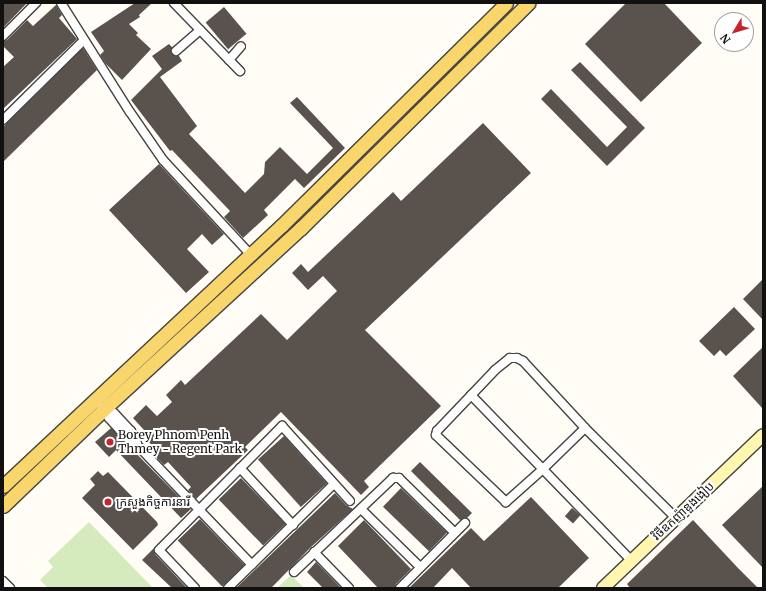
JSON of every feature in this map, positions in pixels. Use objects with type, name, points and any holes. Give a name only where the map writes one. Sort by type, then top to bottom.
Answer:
[{"type":"main road","points":[[3,486],[94,399],[251,255],[506,3]]},
{"type":"main road","points":[[3,506],[104,409],[301,228],[528,3]]},
{"type":"street","points":[[3,36],[36,3]]},
{"type":"street","points":[[61,3],[163,160],[251,255]]},
{"type":"street","points":[[174,3],[240,71]]},
{"type":"street","points":[[176,51],[200,30]]},
{"type":"street","points":[[3,120],[84,40]]},
{"type":"street","points":[[229,60],[242,46]]},
{"type":"street","points":[[585,428],[544,469],[506,502],[436,434],[437,430],[494,370],[510,358],[517,358],[523,361],[585,428],[676,518]]},
{"type":"street","points":[[471,395],[631,560]]},
{"type":"street","points":[[94,399],[104,409],[109,418],[125,436],[139,447],[252,565]]},
{"type":"street","points":[[194,588],[159,550],[282,426],[350,501]]},
{"type":"street","name":"វិថីឧកញ៉ាឌួងងៀប","points":[[603,588],[763,435]]},
{"type":"street","points":[[240,468],[293,525]]},
{"type":"street","points":[[294,572],[393,478],[399,478],[455,533]]},
{"type":"street","points":[[228,588],[334,484]]},
{"type":"street","points":[[361,509],[420,567]]},
{"type":"street","points":[[400,588],[465,523]]},
{"type":"street","points":[[314,552],[349,588]]},
{"type":"street","points":[[3,580],[10,588]]},
{"type":"green space","points":[[89,522],[153,588],[48,588],[40,580],[53,567],[48,561]]},
{"type":"green space","points":[[291,575],[304,588],[277,588]]},
{"type":"building","points":[[3,3],[27,3],[3,28]]},
{"type":"building","points":[[135,3],[152,3],[139,15],[140,17],[129,24],[138,33],[136,35],[151,49],[122,80],[106,64],[100,55],[104,51],[91,32]]},
{"type":"building","points":[[626,3],[664,3],[702,43],[641,102],[585,44]]},
{"type":"building","points":[[56,5],[62,15],[59,18],[77,39],[3,109],[3,67],[14,57],[3,46],[3,41],[7,40],[27,20],[33,26]]},
{"type":"building","points":[[224,7],[246,34],[228,49],[206,22]]},
{"type":"building","points":[[169,44],[172,47],[172,54],[179,56],[182,61],[160,77],[197,126],[189,134],[245,193],[264,174],[265,162],[280,147],[307,174],[333,148],[290,103],[297,97],[345,148],[304,188],[295,179],[264,210],[268,215],[243,238],[224,217],[230,211],[172,150],[170,151],[131,100],[162,69],[152,56]]},
{"type":"building","points":[[83,48],[97,70],[3,162],[3,127]]},
{"type":"building","points":[[580,62],[645,128],[607,166],[541,99],[551,89],[607,147],[627,127],[571,70]]},
{"type":"building","points":[[483,123],[531,173],[365,330],[441,406],[364,481],[369,487],[361,495],[281,412],[245,447],[248,450],[196,499],[188,490],[191,487],[168,462],[164,465],[152,453],[156,449],[140,434],[144,430],[133,418],[146,405],[157,416],[172,402],[166,395],[181,380],[185,385],[261,314],[287,340],[337,291],[323,276],[308,290],[292,273],[301,264],[308,272],[393,192],[401,201]]},
{"type":"building","points":[[159,164],[224,234],[212,245],[202,234],[187,249],[209,272],[186,293],[109,210]]},
{"type":"building","points":[[763,279],[763,320],[743,299]]},
{"type":"building","points":[[734,307],[755,329],[726,356],[720,350],[714,356],[699,341]]},
{"type":"building","points":[[763,347],[763,409],[733,376]]},
{"type":"building","points":[[111,428],[191,509],[181,518],[116,450],[109,457],[95,442]]},
{"type":"building","points":[[284,436],[327,484],[301,507],[258,459]]},
{"type":"building","points":[[420,462],[472,513],[467,518],[460,520],[411,471]]},
{"type":"building","points":[[98,471],[103,476],[108,472],[157,522],[158,525],[133,550],[82,498],[95,485],[90,479]]},
{"type":"building","points":[[241,478],[285,524],[263,546],[219,500]]},
{"type":"building","points":[[763,486],[763,568],[722,525]]},
{"type":"building","points":[[401,488],[447,532],[429,551],[383,507]]},
{"type":"building","points":[[335,493],[346,505],[353,509],[310,548],[271,588],[236,588]]},
{"type":"building","points":[[531,497],[589,558],[558,588],[471,588],[452,568],[433,588],[409,588],[471,528],[484,541]]},
{"type":"building","points":[[572,508],[580,515],[573,524],[565,516]]},
{"type":"building","points":[[200,519],[244,565],[222,587],[178,541]]},
{"type":"building","points":[[364,520],[411,569],[396,584],[395,588],[378,588],[338,546]]},
{"type":"building","points":[[693,520],[758,588],[630,588],[627,584]]},
{"type":"building","points":[[154,548],[155,554],[187,588],[172,588],[142,560]]},
{"type":"building","points":[[316,562],[341,588],[323,588],[307,572]]},
{"type":"place","name":"Borey Phnom Penh Thmey - Regent Park","points":[[110,442]]},
{"type":"place","name":"ក្រសួងកិច្ចការនារី","points":[[108,502]]}]
